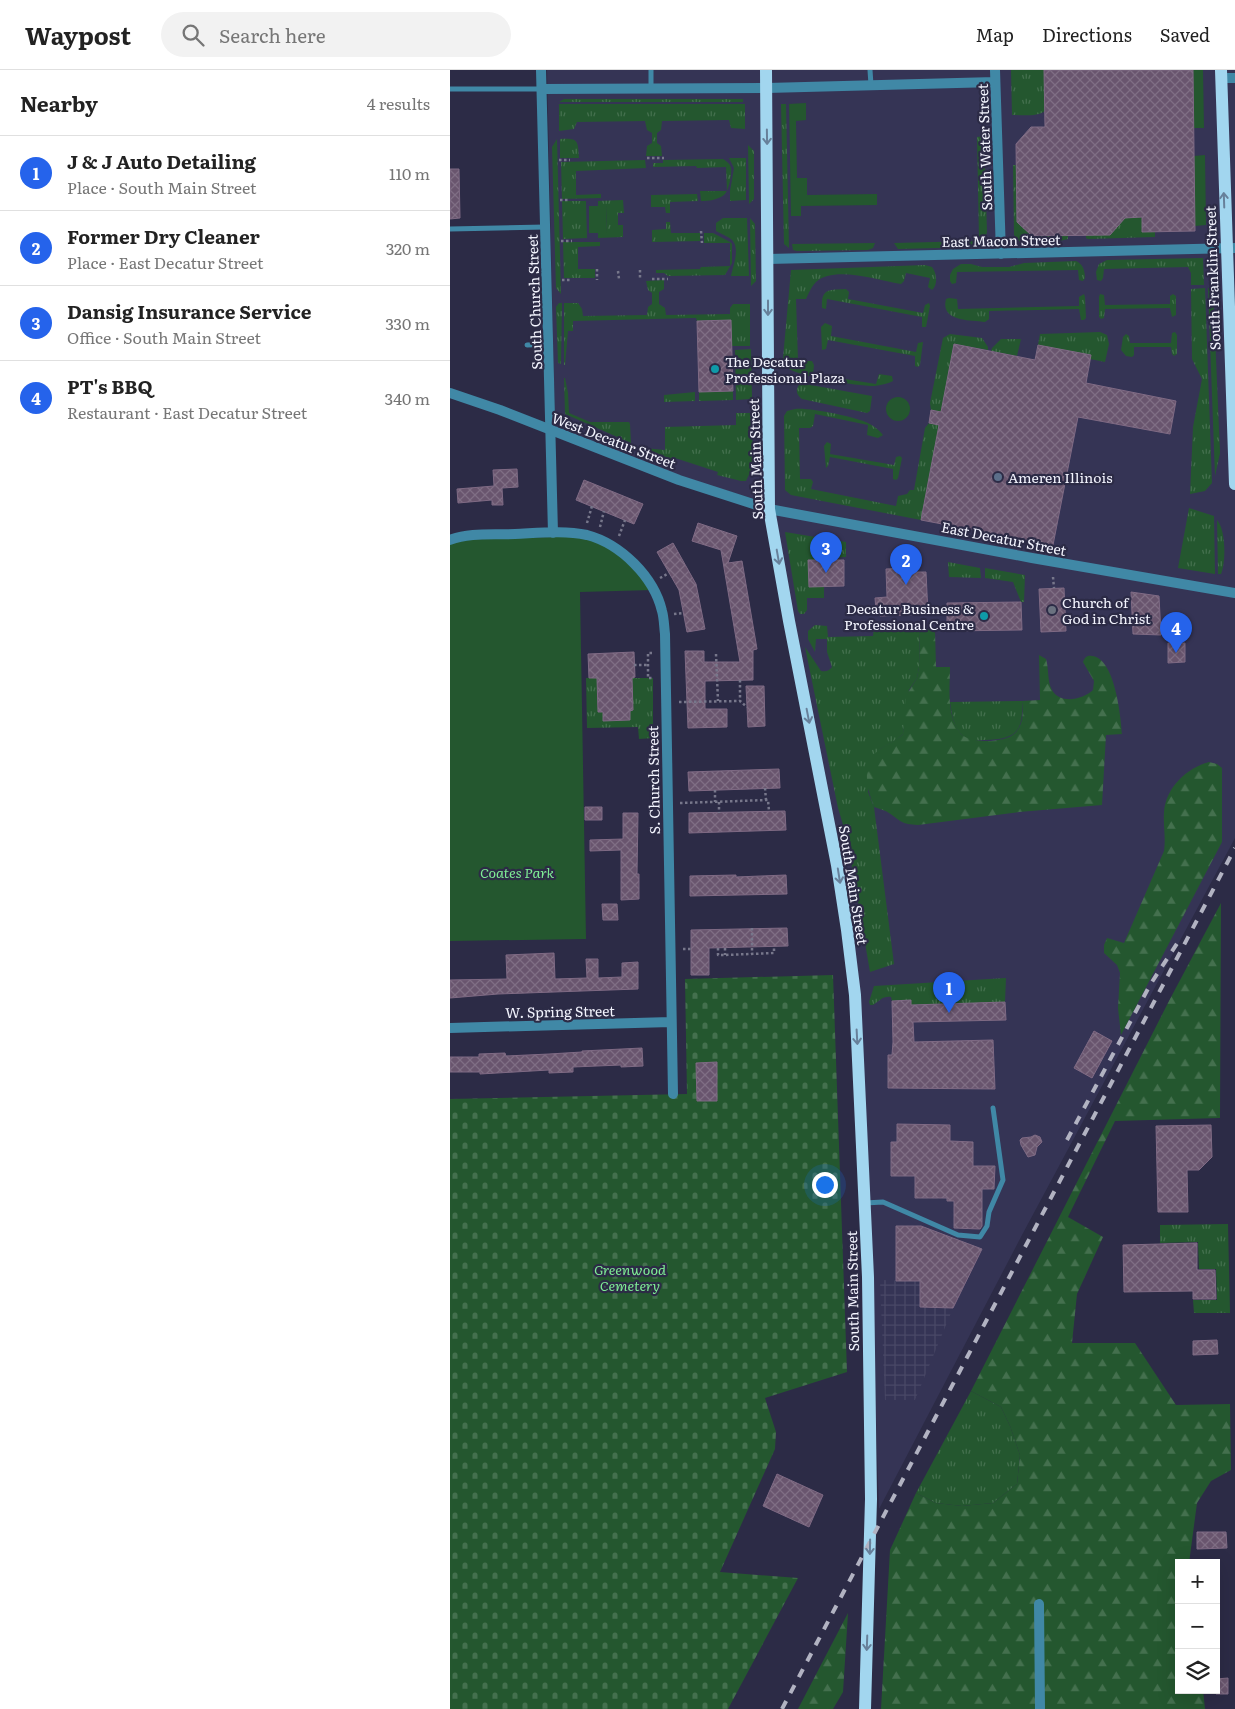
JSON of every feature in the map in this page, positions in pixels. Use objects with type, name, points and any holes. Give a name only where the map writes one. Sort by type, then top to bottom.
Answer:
[{"type":"main road","name":"South Main Street","points":[[766,70],[769,508],[789,621],[832,838],[847,930],[855,995],[868,1277],[871,1500],[865,1709]]},
{"type":"main road","name":"South Franklin Street","points":[[1221,74],[1230,248],[1235,484]]},
{"type":"street","name":"South Church Street","points":[[541,70],[552,533]]},
{"type":"street","name":"South Water Street","points":[[995,70],[1001,254]]},
{"type":"street","points":[[1221,74],[1235,78]]},
{"type":"street","points":[[542,89],[767,88],[995,82]]},
{"type":"street","name":"East Macon Street","points":[[768,259],[1230,248]]},
{"type":"street","name":"West Decatur Street","points":[[450,393],[679,480],[769,508]]},
{"type":"street","name":"East Decatur Street","points":[[769,508],[1032,558],[1235,593]]},
{"type":"street","name":"S. Church Street","points":[[450,540],[478,535],[567,532],[588,536],[624,554],[640,570],[654,590],[662,610],[665,645],[670,1022],[673,1094]]},
{"type":"street","name":"W. Spring Street","points":[[450,1028],[670,1022]]},
{"type":"street","points":[[1039,1604],[1040,1709]]},
{"type":"lane","points":[[650,70],[651,89]]},
{"type":"lane","points":[[870,70],[871,86]]},
{"type":"lane","points":[[450,90],[542,89]]},
{"type":"lane","points":[[450,229],[546,227]]},
{"type":"lane","points":[[527,345],[549,344]]},
{"type":"lane","points":[[865,1202],[882,1202],[958,1235],[980,1237],[987,1226],[989,1212],[1003,1180],[993,1108]]},
{"type":"path","points":[[647,158],[664,158]]},
{"type":"path","points":[[559,160],[570,160]]},
{"type":"path","points":[[560,200],[570,200]]},
{"type":"path","points":[[702,231],[702,243]]},
{"type":"path","points":[[561,241],[572,241]]},
{"type":"path","points":[[597,269],[597,280]]},
{"type":"path","points":[[640,270],[640,279]]},
{"type":"path","points":[[618,271],[618,280]]},
{"type":"path","points":[[652,279],[668,279]]},
{"type":"path","points":[[562,280],[571,280]]},
{"type":"path","points":[[587,523],[592,506]]},
{"type":"path","points":[[600,527],[604,511]]},
{"type":"path","points":[[619,536],[625,520]]},
{"type":"path","points":[[660,578],[669,573]]},
{"type":"path","points":[[1053,577],[1054,588]]},
{"type":"path","points":[[674,614],[683,613]]},
{"type":"path","points":[[652,653],[648,653],[648,678],[653,678]]},
{"type":"path","points":[[716,654],[718,701]]},
{"type":"path","points":[[634,664],[648,664]]},
{"type":"path","points":[[740,680],[740,701]]},
{"type":"path","points":[[679,702],[740,701],[747,707]]},
{"type":"path","points":[[766,788],[769,812]]},
{"type":"path","points":[[715,790],[715,802]]},
{"type":"path","points":[[680,803],[766,800]]},
{"type":"path","points":[[719,802],[719,813]]},
{"type":"path","points":[[752,928],[752,954]]},
{"type":"path","points":[[718,948],[718,955],[725,955],[774,953],[774,947]]},
{"type":"path","points":[[725,948],[725,955]]},
{"type":"path","points":[[682,949],[691,949]]},
{"type":"shaded area","points":[[547,70],[1235,70],[1235,838],[1022,1235],[879,1509],[865,1094],[856,961],[774,505],[689,479],[555,427]]},
{"type":"shaded area","points":[[880,1280],[920,1281],[920,1307],[953,1308],[915,1400],[885,1400]]},
{"type":"green space","points":[[1011,70],[1044,70],[1045,111],[1034,115],[1012,115]]},
{"type":"green space","points":[[1193,70],[1203,70],[1204,128],[1194,128]]},
{"type":"green space","points":[[564,99],[743,99],[743,102],[559,102]]},
{"type":"green space","points":[[806,103],[806,120],[796,121],[797,178],[807,178],[807,195],[877,194],[877,205],[801,206],[801,216],[791,216],[789,104]]},
{"type":"green space","points":[[559,104],[745,104],[745,129],[731,128],[729,120],[662,121],[661,130],[657,133],[657,143],[661,146],[662,156],[646,156],[647,146],[652,143],[652,133],[647,130],[645,121],[577,122],[574,129],[559,131]]},
{"type":"green space","points":[[781,104],[786,104],[789,248],[784,244]]},
{"type":"green space","points":[[984,136],[987,232],[985,239],[979,239],[977,137]]},
{"type":"green space","points":[[557,139],[561,294],[556,288],[552,147]]},
{"type":"green space","points":[[560,139],[576,141],[579,158],[560,158]]},
{"type":"green space","points":[[748,145],[754,151],[754,199],[749,204]]},
{"type":"green space","points":[[1205,155],[1206,225],[1195,226],[1194,156]]},
{"type":"green space","points":[[729,158],[746,158],[746,200],[730,201],[734,168]]},
{"type":"green space","points":[[723,159],[729,163],[731,168],[731,178],[727,191],[726,167],[653,167],[653,163],[663,163],[663,160]]},
{"type":"green space","points":[[645,160],[646,168],[576,171],[576,195],[601,194],[601,198],[562,199],[561,162]]},
{"type":"green space","points":[[1013,165],[1016,165],[1017,222],[1032,236],[1068,235],[1068,239],[1020,242],[1014,235]]},
{"type":"green space","points":[[700,191],[727,191],[719,198],[701,201]]},
{"type":"green space","points":[[697,194],[698,201],[670,202],[670,213],[666,213],[665,207],[651,207],[651,195]]},
{"type":"green space","points":[[623,200],[624,213],[618,213],[618,225],[623,225],[623,237],[598,238],[598,233],[607,232],[606,206],[598,206],[598,201]]},
{"type":"green space","points":[[562,201],[586,201],[587,238],[563,239]]},
{"type":"green space","points":[[589,206],[606,206],[607,233],[589,233]]},
{"type":"green space","points":[[1142,217],[1142,232],[1155,232],[1155,237],[1086,238],[1086,235],[1125,218]]},
{"type":"green space","points":[[723,218],[747,218],[749,276],[731,276],[736,257],[736,247],[731,239],[716,231],[716,223]]},
{"type":"green space","points":[[750,218],[755,224],[756,281],[751,286]]},
{"type":"green space","points":[[666,222],[670,222],[671,233],[700,233],[700,241],[652,242],[652,230],[666,229]]},
{"type":"green space","points":[[704,233],[713,233],[732,244],[732,263],[725,275],[668,276],[664,273],[656,273],[656,270],[730,266],[730,243],[704,243]]},
{"type":"green space","points":[[976,241],[976,247],[898,249],[894,243]]},
{"type":"green space","points":[[563,242],[600,242],[600,246],[578,247],[578,269],[595,269],[595,278],[564,278]]},
{"type":"green space","points":[[875,243],[873,248],[868,250],[797,251],[793,250],[792,244]]},
{"type":"green space","points":[[1203,258],[1204,285],[1191,285],[1191,273],[1188,267],[1104,269],[1103,278],[1101,281],[1097,280],[1096,272],[1099,264],[1107,260]]},
{"type":"green space","points":[[1076,261],[1084,270],[1085,278],[1083,281],[1079,280],[1078,270],[957,272],[956,283],[952,284],[950,281],[953,269],[961,264],[982,267],[1009,267],[1024,263]]},
{"type":"green space","points":[[925,265],[932,267],[935,272],[936,282],[932,290],[928,287],[930,278],[906,273],[901,284],[845,274],[824,277],[811,288],[806,299],[796,299],[798,361],[812,361],[814,365],[813,374],[876,384],[879,374],[892,376],[893,381],[874,386],[855,384],[801,374],[784,366],[783,358],[791,270]]},
{"type":"green space","points":[[664,280],[664,289],[659,292],[659,304],[665,308],[666,315],[730,314],[730,308],[733,304],[750,304],[750,346],[731,346],[730,320],[697,321],[696,318],[693,318],[573,321],[573,331],[568,331],[564,365],[564,303],[578,303],[582,309],[583,316],[647,315],[648,307],[652,304],[652,293],[648,290],[646,281]]},
{"type":"green space","points":[[1205,288],[1212,483],[1205,491],[1190,494],[1193,427],[1202,379],[1192,359],[1191,289]]},
{"type":"green space","points":[[1208,288],[1213,288],[1220,453],[1215,476]]},
{"type":"green space","points":[[846,289],[849,292],[848,299],[923,313],[925,305],[929,303],[926,327],[922,327],[922,317],[827,299],[826,309],[822,308],[823,297],[827,291]]},
{"type":"green space","points":[[1084,294],[1086,318],[1084,320],[1081,320],[1079,309],[989,311],[989,319],[985,322],[972,321],[952,316],[945,307],[946,299],[949,298],[957,299],[958,309],[1079,306],[1079,297]]},
{"type":"green space","points":[[1100,294],[1104,295],[1105,305],[1170,304],[1170,296],[1173,294],[1176,296],[1176,315],[1172,317],[1170,308],[1105,309],[1104,318],[1101,319],[1099,317]]},
{"type":"green space","points":[[559,303],[562,303],[561,364],[558,363],[556,307]]},
{"type":"green space","points":[[825,323],[832,326],[831,336],[916,352],[918,343],[923,342],[920,365],[918,367],[915,366],[915,356],[828,340],[826,349],[822,350],[821,327]]},
{"type":"green space","points":[[1100,332],[1107,335],[1109,344],[1105,362],[1090,359],[1091,355],[1038,345],[1040,334]]},
{"type":"green space","points":[[1175,332],[1177,335],[1177,354],[1174,356],[1171,347],[1134,347],[1134,355],[1132,357],[1126,356],[1121,350],[1123,337],[1126,334],[1129,336],[1130,343],[1171,343],[1172,333]]},
{"type":"green space","points":[[950,334],[982,338],[988,350],[954,344],[941,412],[931,410],[930,403],[943,338]]},
{"type":"green space","points":[[1001,339],[1021,339],[1017,356],[991,351]]},
{"type":"green space","points":[[751,349],[752,397],[750,399],[736,400],[735,350]]},
{"type":"green space","points":[[564,378],[568,393],[569,413],[590,422],[629,422],[631,443],[565,414]]},
{"type":"green space","points":[[805,384],[872,396],[870,411],[867,413],[802,399],[797,389],[799,385]]},
{"type":"green space","points":[[733,391],[733,400],[699,401],[699,392]]},
{"type":"green space","points":[[695,392],[695,401],[664,402],[664,395]]},
{"type":"green space","points":[[898,397],[907,400],[910,409],[907,418],[898,421],[889,418],[886,409],[889,400]]},
{"type":"green space","points":[[795,409],[821,411],[853,418],[870,424],[883,435],[878,438],[867,435],[868,425],[815,414],[813,426],[810,428],[799,428],[800,479],[811,479],[813,482],[811,489],[896,506],[898,496],[914,490],[925,428],[929,423],[939,425],[921,520],[791,495],[785,490],[784,416],[787,411]]},
{"type":"green space","points":[[736,413],[750,413],[752,416],[753,466],[746,481],[717,475],[718,472],[672,457],[671,459],[644,448],[665,450],[665,427],[736,425]]},
{"type":"green space","points":[[827,442],[831,444],[830,454],[894,465],[896,457],[900,456],[902,458],[898,478],[896,480],[893,479],[893,469],[830,457],[826,468],[824,446]]},
{"type":"green space","points":[[1189,508],[1214,516],[1215,574],[1178,568]]},
{"type":"green space","points":[[1217,520],[1224,538],[1224,562],[1221,574],[1218,574]]},
{"type":"green space","points":[[785,532],[846,542],[846,557],[824,558],[824,598],[807,598],[807,610],[804,614],[800,614],[798,611]]},
{"type":"green space","name":"Coates Park","points":[[588,536],[623,554],[653,590],[580,592],[586,939],[450,941],[450,540]]},
{"type":"green space","points":[[948,562],[980,568],[981,578],[949,577]]},
{"type":"green space","points":[[985,568],[1025,575],[1024,602],[1021,602],[1013,582],[985,578]]},
{"type":"green space","points":[[815,625],[827,626],[828,637],[873,636],[874,628],[920,627],[919,667],[917,678],[909,690],[903,734],[880,749],[868,792],[874,807],[894,964],[870,972],[847,838],[838,808],[805,647],[821,671],[827,671],[832,667],[827,652],[827,639],[816,639],[815,652],[808,639],[808,631]]},
{"type":"green space","points":[[920,627],[935,630],[936,667],[950,667],[950,702],[956,727],[966,737],[980,741],[1004,739],[1015,733],[1020,726],[1022,718],[1022,701],[1040,700],[1039,655],[1046,659],[1049,683],[1052,690],[1056,695],[1066,699],[1084,696],[1093,690],[1094,681],[1083,662],[1089,656],[1100,659],[1111,677],[1115,689],[1122,734],[1106,735],[1102,805],[1019,812],[918,825],[902,822],[887,812],[874,807],[869,792],[867,769],[874,755],[880,749],[903,734],[906,696],[917,678],[919,667]]},
{"type":"green space","points":[[586,678],[597,678],[598,712],[603,712],[603,721],[630,720],[630,711],[633,710],[632,678],[653,678],[653,738],[639,739],[638,727],[587,728]]},
{"type":"green space","points":[[1022,701],[1021,720],[1015,732],[1004,738],[978,740],[967,738],[959,732],[953,720],[950,702]]},
{"type":"green space","points":[[1209,762],[1217,764],[1222,768],[1222,842],[1121,1035],[1118,1008],[1120,973],[1117,965],[1104,953],[1104,945],[1107,938],[1124,943],[1164,851],[1164,812],[1173,787],[1193,769]]},
{"type":"green space","points":[[1221,903],[1220,1118],[1115,1121],[1068,1217],[1103,1237],[1077,1294],[1072,1343],[1135,1343],[1176,1405],[1230,1404],[1231,1470],[1211,1481],[1197,1503],[1190,1559],[1175,1559],[1175,1694],[1203,1694],[1205,1709],[881,1709],[890,1550],[916,1493],[936,1503],[962,1506],[993,1503],[1017,1484],[1020,1455],[1001,1407],[971,1391],[1170,999]]},
{"type":"green space","name":"Greenwood Cemetery","points":[[833,975],[847,1372],[765,1398],[776,1432],[775,1449],[720,1572],[798,1578],[728,1709],[450,1709],[450,1099],[687,1094],[685,979]]},
{"type":"green space","points":[[1006,978],[1005,1002],[911,1005],[911,1000],[892,1001],[891,997],[888,997],[873,1005],[870,1005],[869,1002],[874,986]]},
{"type":"green space","points":[[1228,1224],[1230,1313],[1194,1313],[1193,1300],[1217,1300],[1216,1269],[1199,1269],[1198,1242],[1160,1243],[1160,1225]]},
{"type":"green space","points":[[971,1391],[1001,1407],[1020,1455],[1017,1484],[993,1503],[962,1506],[936,1503],[916,1493]]},
{"type":"green space","points":[[848,1613],[843,1692],[833,1709],[798,1709]]},
{"type":"building","points":[[1044,70],[1193,70],[1195,231],[1142,232],[1142,217],[1125,218],[1110,235],[1032,236],[1017,222],[1016,144],[1031,127],[1045,127]]},
{"type":"building","points":[[450,169],[459,169],[460,218],[450,219]]},
{"type":"building","name":"The Decatur Professional Plaza","points":[[731,320],[733,391],[699,392],[697,321]]},
{"type":"building","name":"Ameren Illinois","points":[[954,344],[1035,360],[1038,345],[1091,355],[1086,383],[1176,401],[1170,434],[1078,417],[1053,545],[921,520],[939,425],[929,423],[931,410],[941,412]]},
{"type":"building","points":[[517,469],[518,487],[502,488],[503,505],[492,505],[492,500],[458,503],[457,489],[494,486],[493,470]]},
{"type":"building","points":[[584,480],[643,504],[634,524],[576,500]]},
{"type":"building","points":[[698,523],[737,536],[728,563],[742,561],[757,649],[753,650],[753,680],[705,681],[705,709],[727,709],[727,727],[688,728],[685,651],[704,651],[704,662],[740,662],[721,550],[692,541]]},
{"type":"building","points":[[673,543],[696,584],[705,629],[687,632],[679,590],[657,552]]},
{"type":"building","points":[[808,560],[844,560],[844,586],[809,587]]},
{"type":"building","points":[[905,568],[905,572],[926,572],[928,614],[880,616],[876,610],[875,598],[887,597],[886,569]]},
{"type":"building","name":"Church of God in Christ","points":[[1064,588],[1066,631],[1041,632],[1039,589]]},
{"type":"building","points":[[1131,592],[1159,596],[1161,635],[1133,634]]},
{"type":"building","name":"Decatur Business & Professional Centre","points":[[1021,602],[1022,630],[947,631],[947,603]]},
{"type":"building","points":[[1168,643],[1185,643],[1185,662],[1168,663]]},
{"type":"building","points":[[634,652],[635,677],[632,678],[633,710],[630,711],[630,720],[603,721],[603,712],[598,712],[597,678],[589,678],[588,654]]},
{"type":"building","points":[[746,686],[764,686],[765,726],[748,727]]},
{"type":"building","points":[[779,769],[780,788],[689,791],[688,772]]},
{"type":"building","points":[[585,807],[602,807],[602,820],[585,820]]},
{"type":"building","points":[[785,811],[786,830],[689,833],[689,813]]},
{"type":"building","points":[[623,813],[638,813],[637,874],[639,874],[639,899],[621,900],[621,850],[590,851],[590,840],[623,839]]},
{"type":"building","points":[[736,875],[736,877],[786,875],[787,894],[690,896],[690,876]]},
{"type":"building","points":[[602,904],[617,904],[618,920],[603,920]]},
{"type":"building","points":[[787,928],[788,946],[709,948],[709,975],[691,975],[691,930]]},
{"type":"building","points":[[554,953],[555,979],[587,978],[586,959],[598,959],[598,978],[622,977],[622,963],[638,962],[638,989],[498,994],[450,998],[450,980],[507,979],[506,955]]},
{"type":"building","points":[[911,1000],[911,1005],[1005,1002],[1006,1020],[913,1022],[914,1042],[993,1040],[995,1089],[888,1088],[888,1055],[892,1055],[893,1042],[892,1001]]},
{"type":"building","points":[[1094,1031],[1112,1041],[1092,1078],[1074,1068]]},
{"type":"building","points":[[642,1048],[643,1066],[573,1067],[573,1072],[549,1073],[549,1070],[480,1074],[480,1072],[450,1072],[450,1057],[479,1057],[479,1054],[505,1053],[506,1056],[549,1054]]},
{"type":"building","points":[[717,1062],[717,1101],[697,1101],[696,1063]]},
{"type":"building","points":[[897,1124],[950,1125],[950,1141],[973,1142],[973,1166],[995,1166],[994,1189],[982,1189],[982,1226],[980,1229],[954,1228],[954,1201],[947,1201],[947,1198],[915,1198],[915,1176],[891,1176],[891,1142],[897,1142]]},
{"type":"building","points":[[1211,1125],[1212,1157],[1199,1170],[1187,1170],[1188,1212],[1158,1212],[1156,1126]]},
{"type":"building","points":[[1035,1135],[1040,1137],[1042,1142],[1037,1147],[1035,1155],[1028,1157],[1020,1140]]},
{"type":"building","points":[[896,1226],[921,1226],[982,1249],[953,1308],[920,1307],[920,1281],[896,1281]]},
{"type":"building","points":[[1197,1243],[1197,1270],[1215,1270],[1216,1299],[1193,1299],[1193,1291],[1124,1292],[1123,1245]]},
{"type":"building","points":[[1217,1340],[1218,1354],[1193,1355],[1193,1341]]},
{"type":"building","points":[[777,1474],[823,1495],[809,1527],[763,1506]]},
{"type":"building","points":[[1197,1532],[1226,1532],[1227,1548],[1197,1549]]},
{"type":"building","points":[[1228,1678],[1228,1694],[1220,1694],[1220,1679]]},
{"type":"railway","points":[[782,1709],[1235,848]]},
{"type":"railway","points":[[1067,1140],[1150,985],[1178,942]]},
{"type":"place","name":"The Decatur Professional Plaza","points":[[715,369]]},
{"type":"place","name":"Ameren Illinois","points":[[998,477]]},
{"type":"place","name":"Dansig Insurance Service","points":[[826,573]]},
{"type":"place","name":"Former Dry Cleaner","points":[[906,585]]},
{"type":"place","name":"Church of God in Christ","points":[[1052,610]]},
{"type":"place","name":"Decatur Business & Professional Centre","points":[[984,616]]},
{"type":"place","name":"PT's BBQ","points":[[1176,653]]},
{"type":"place","name":"J & J Auto Detailing","points":[[949,1013]]}]
